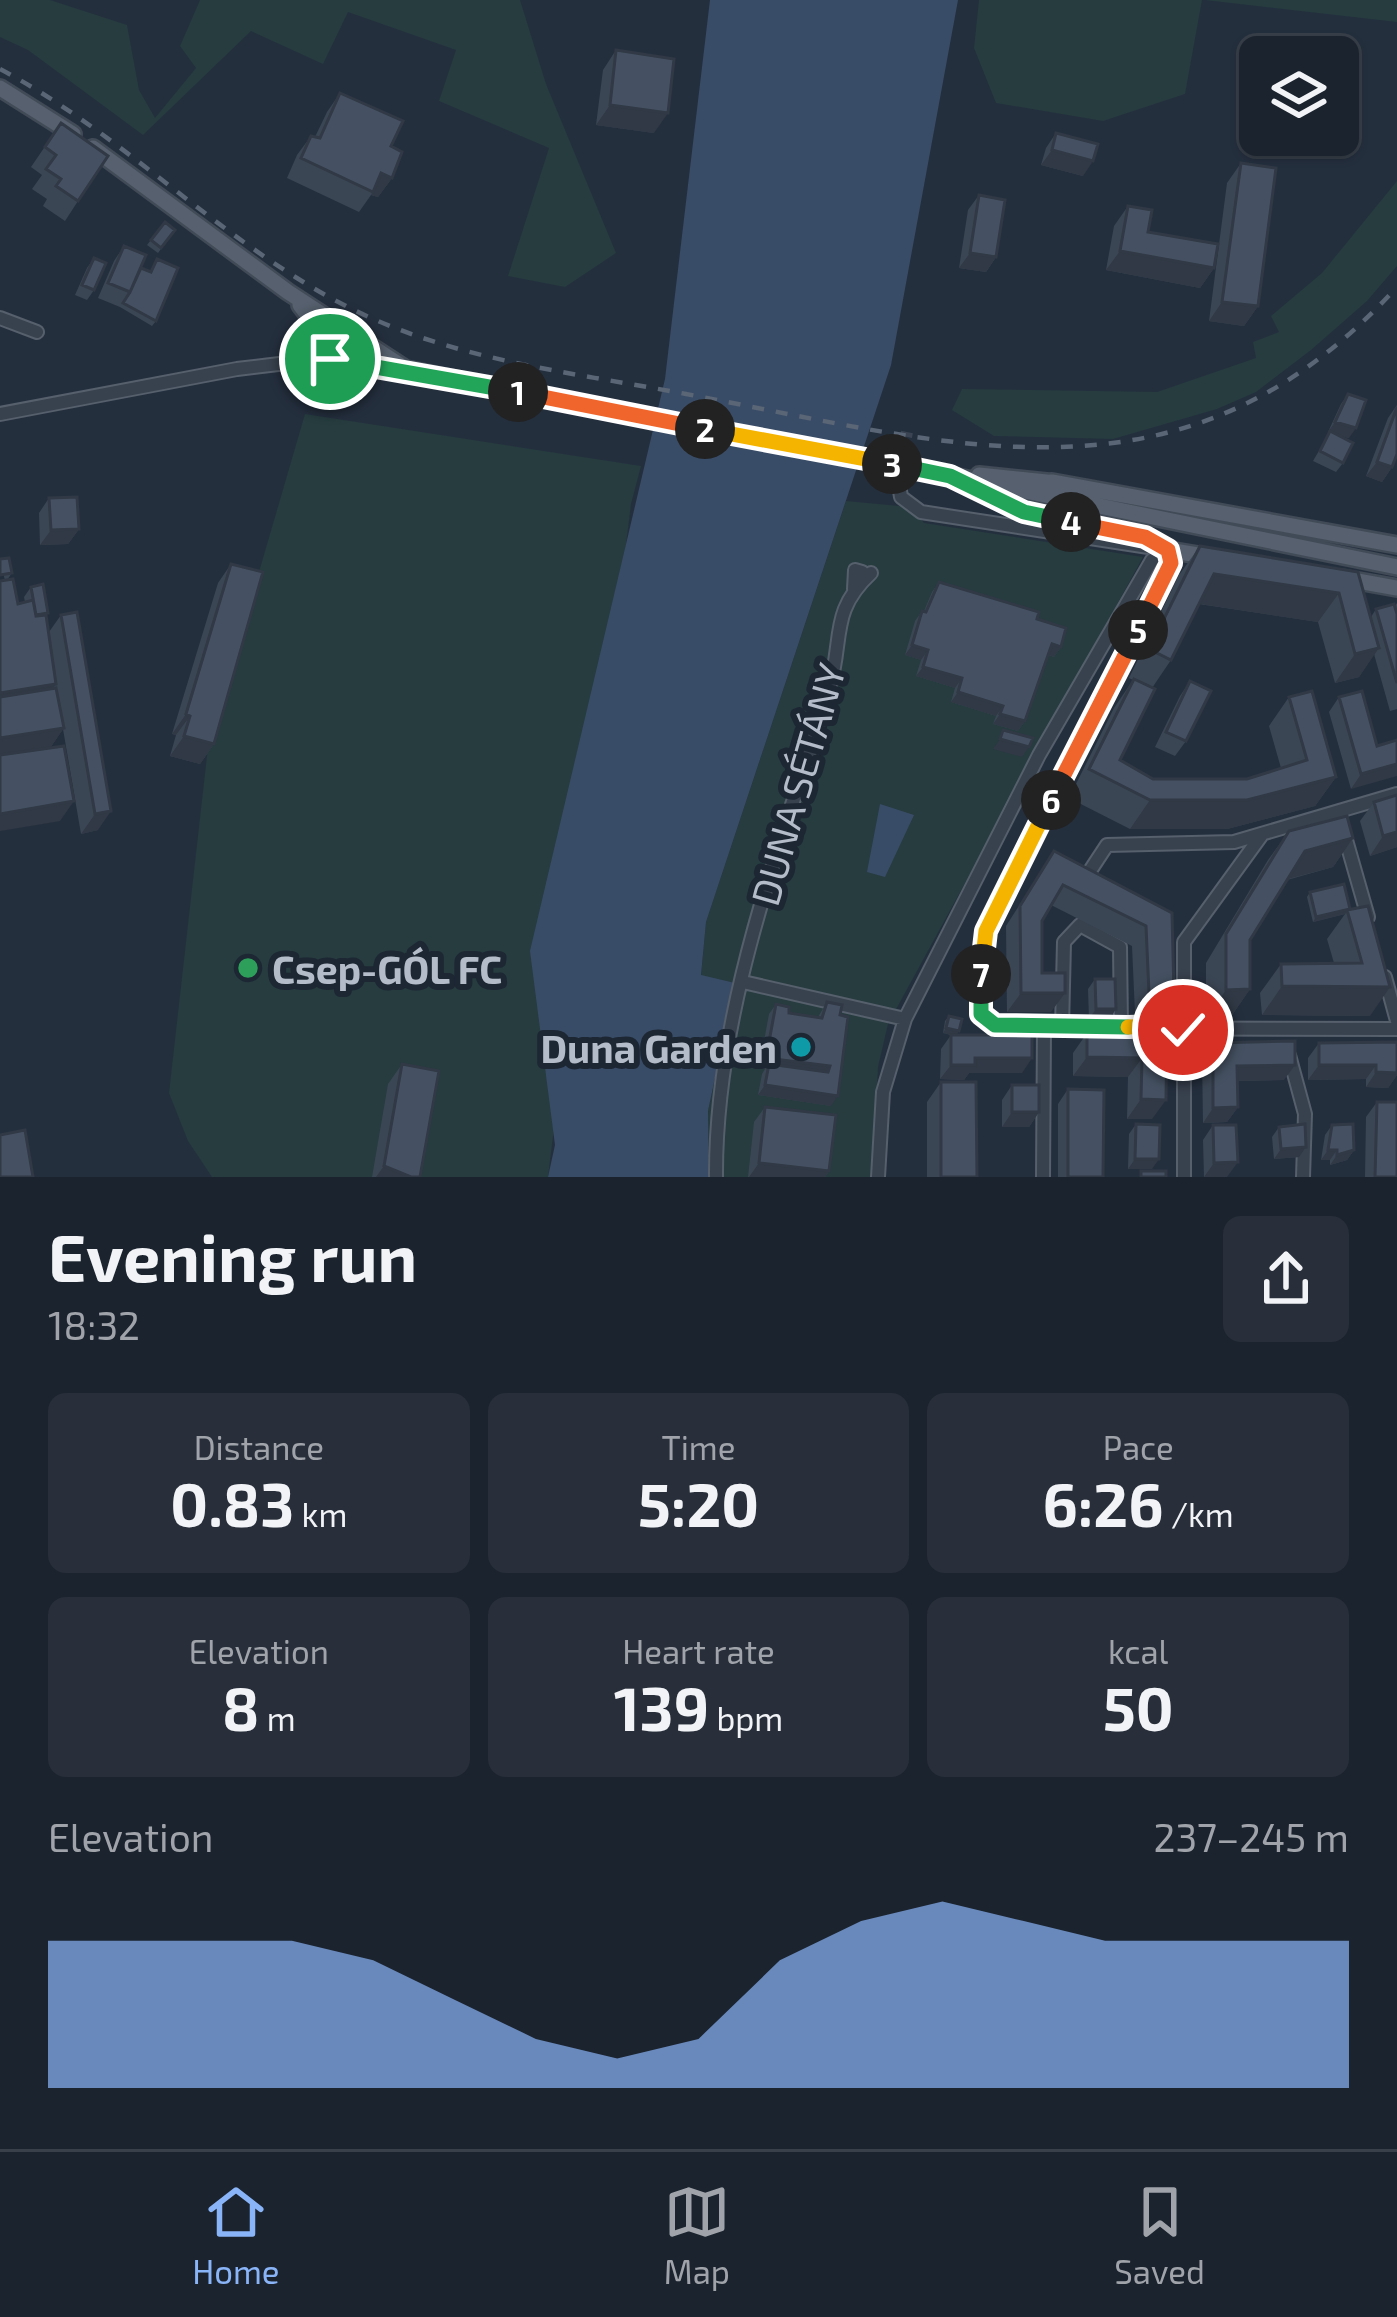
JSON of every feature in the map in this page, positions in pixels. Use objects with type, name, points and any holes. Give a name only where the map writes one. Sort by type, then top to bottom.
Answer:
[{"type":"main road","points":[[0,88],[41,111],[288,292],[406,369]]},
{"type":"main road","points":[[288,292],[320,330],[320,359],[406,369],[1397,567]]},
{"type":"main road","points":[[944,474],[1052,482],[1397,545]]},
{"type":"main road","points":[[944,474],[1024,512],[1136,534],[1168,550],[1236,561]]},
{"type":"main road","points":[[1052,482],[1138,513]]},
{"type":"main road","points":[[1328,576],[1397,587]]},
{"type":"street","points":[[0,318],[37,332]]},
{"type":"street","points":[[0,414],[237,369],[320,359]]},
{"type":"street","points":[[898,478],[901,497],[921,512],[1168,550]]},
{"type":"street","points":[[878,1177],[883,1092],[905,1019],[1039,755],[1152,560],[1168,550]]},
{"type":"street","points":[[1168,550],[1171,563],[1160,588],[986,931],[981,1014],[995,1025],[1044,1028],[1397,1025],[1378,952]]},
{"type":"street","points":[[1142,578],[1160,588]]},
{"type":"street","name":"DUNA SÉTÁNY","points":[[716,1177],[716,1112],[765,878],[797,799],[810,737],[835,665],[840,615],[863,581]]},
{"type":"street","points":[[1108,687],[1130,699]]},
{"type":"street","points":[[1082,884],[1107,845],[1261,836],[1336,806],[1397,794]]},
{"type":"street","points":[[1336,806],[1371,930]]},
{"type":"street","points":[[1184,1177],[1184,942],[1261,836]]},
{"type":"street","points":[[1062,1028],[1064,942],[1081,925],[1120,947],[1121,1027]]},
{"type":"street","points":[[743,982],[905,1019]]},
{"type":"street","points":[[1043,1177],[1044,1028]]},
{"type":"street","points":[[1288,1028],[1289,1061],[1305,1114],[1303,1177]]},
{"type":"green space","points":[[0,0],[50,0],[127,25],[139,90],[155,118],[196,68],[180,46],[200,0],[520,0],[546,84],[616,253],[565,287],[508,276],[549,148],[439,101],[456,50],[348,12],[323,64],[251,31],[143,135],[28,50],[0,37]]},
{"type":"green space","points":[[979,0],[1202,0],[1185,94],[1103,121],[996,103],[974,48]]},
{"type":"green space","points":[[1205,0],[1397,0],[1397,22]]},
{"type":"green space","points":[[1397,181],[1397,266],[1367,301],[1256,392],[1217,409],[1113,439],[994,436],[952,410],[962,389],[1157,392],[1256,358],[1253,342],[1279,332],[1271,316],[1322,273]]},
{"type":"green space","points":[[305,414],[641,466],[631,504],[548,1177],[212,1177],[188,1141],[169,1093],[208,747]]},
{"type":"green space","points":[[846,501],[910,507],[924,523],[1143,557],[888,1024],[878,1067],[872,1177],[709,1177],[708,1111],[735,983],[701,976],[706,922]]},
{"type":"water","points":[[710,0],[958,0],[891,365],[706,922],[701,975],[735,983],[708,1111],[709,1177],[548,1177],[555,1145],[530,951],[665,379]]},
{"type":"water","points":[[880,804],[914,815],[885,877],[867,872]]},
{"type":"building","points":[[616,50],[674,59],[668,113],[610,105]]},
{"type":"building","points":[[340,93],[403,121],[391,146],[402,152],[392,178],[381,173],[373,192],[301,158],[311,136],[320,138]]},
{"type":"building","points":[[61,123],[108,156],[78,201],[56,186],[61,179],[46,169],[56,155],[45,147]]},
{"type":"building","points":[[1056,133],[1098,144],[1093,161],[1052,150]]},
{"type":"building","points":[[1241,163],[1276,168],[1258,306],[1222,302]]},
{"type":"building","points":[[979,195],[1005,200],[996,257],[970,253]]},
{"type":"building","points":[[1128,206],[1152,210],[1148,232],[1218,244],[1214,268],[1120,251]]},
{"type":"building","points":[[165,222],[175,230],[161,248],[151,240]]},
{"type":"building","points":[[124,246],[146,255],[130,292],[108,283]]},
{"type":"building","points":[[94,258],[106,263],[94,290],[82,285]]},
{"type":"building","points":[[157,259],[178,268],[156,321],[123,303],[141,268],[151,272]]},
{"type":"building","points":[[1348,394],[1366,400],[1356,428],[1335,422]]},
{"type":"building","points":[[1397,407],[1397,454],[1392,467],[1377,462]]},
{"type":"building","points":[[1330,431],[1353,443],[1343,463],[1320,451]]},
{"type":"building","points":[[77,497],[79,529],[51,530],[49,498]]},
{"type":"building","points":[[1200,546],[1358,572],[1379,648],[1355,654],[1339,593],[1214,574],[1171,660],[1149,649]]},
{"type":"building","points":[[9,558],[12,573],[0,575],[0,559]]},
{"type":"building","points":[[231,564],[263,572],[214,744],[184,736],[190,716],[186,714]]},
{"type":"building","points":[[13,579],[18,604],[33,600],[36,616],[46,615],[56,684],[0,693],[0,581]]},
{"type":"building","points":[[939,582],[1039,612],[1037,619],[1066,628],[1061,647],[1052,644],[1025,721],[1000,714],[1003,706],[958,692],[962,678],[923,667],[928,650],[912,645],[922,611],[926,612]]},
{"type":"building","points":[[43,584],[48,613],[36,615],[31,587]]},
{"type":"building","points":[[1394,604],[1397,614],[1397,683],[1376,609]]},
{"type":"building","points":[[77,612],[111,811],[95,814],[61,615]]},
{"type":"building","points":[[1134,679],[1155,689],[1120,760],[1153,779],[1247,779],[1307,760],[1289,697],[1312,691],[1336,777],[1247,800],[1150,800],[1089,769]]},
{"type":"building","points":[[1190,681],[1211,691],[1186,741],[1166,732]]},
{"type":"building","points":[[56,688],[64,728],[0,738],[0,697]]},
{"type":"building","points":[[1362,691],[1377,746],[1397,740],[1397,764],[1361,774],[1339,697]]},
{"type":"building","points":[[1003,730],[1033,738],[1029,747],[1000,739]]},
{"type":"building","points":[[64,746],[74,801],[0,814],[0,755]]},
{"type":"building","points":[[1397,795],[1397,832],[1383,836],[1374,802]]},
{"type":"building","points":[[1347,816],[1353,838],[1305,851],[1250,940],[1250,989],[1226,990],[1226,934],[1289,831]]},
{"type":"building","points":[[1054,851],[1172,913],[1174,994],[1149,993],[1146,926],[1063,885],[1042,921],[1042,973],[1065,973],[1065,993],[1021,993],[1020,906]]},
{"type":"building","points":[[1344,884],[1350,909],[1316,917],[1310,892]]},
{"type":"building","points":[[1368,906],[1390,987],[1282,986],[1281,964],[1362,963],[1347,910]]},
{"type":"building","points":[[1095,979],[1115,979],[1116,1009],[1096,1009]]},
{"type":"building","name":"Duna Garden","points":[[827,1002],[842,1005],[840,1015],[848,1017],[838,1096],[765,1085],[769,1064],[828,1072],[830,1066],[766,1058],[776,1004],[789,1007],[789,1013],[822,1018]]},
{"type":"building","points":[[949,1016],[962,1019],[959,1031],[946,1028]]},
{"type":"building","points":[[1087,1033],[1167,1035],[1166,1100],[1141,1099],[1142,1058],[1087,1057]]},
{"type":"building","points":[[951,1035],[1032,1035],[1032,1058],[975,1058],[975,1065],[951,1065]]},
{"type":"building","points":[[1295,1041],[1295,1065],[1237,1066],[1238,1107],[1213,1108],[1213,1043]]},
{"type":"building","points":[[1397,1042],[1397,1073],[1376,1072],[1376,1065],[1319,1065],[1319,1043]]},
{"type":"building","points":[[402,1064],[439,1071],[420,1177],[384,1166]]},
{"type":"building","points":[[941,1082],[976,1082],[977,1177],[941,1177]]},
{"type":"building","points":[[1012,1085],[1039,1085],[1039,1112],[1012,1112]]},
{"type":"building","points":[[1068,1089],[1104,1090],[1103,1177],[1068,1177]]},
{"type":"building","points":[[1377,1102],[1397,1102],[1397,1177],[1375,1177]]},
{"type":"building","points":[[765,1107],[836,1115],[829,1171],[759,1163]]},
{"type":"building","points":[[1136,1124],[1160,1125],[1159,1159],[1135,1159]]},
{"type":"building","points":[[1305,1124],[1306,1147],[1281,1149],[1279,1127]]},
{"type":"building","points":[[1353,1124],[1354,1150],[1337,1155],[1337,1150],[1328,1150],[1332,1125]]},
{"type":"building","points":[[1213,1125],[1236,1125],[1238,1162],[1214,1163]]},
{"type":"building","points":[[25,1130],[33,1177],[0,1177],[0,1135]]},
{"type":"building","points":[[1141,1171],[1166,1171],[1166,1177],[1141,1177]]},
{"type":"tunnel","points":[[899,472],[907,432]]},
{"type":"railway","points":[[0,69],[88,124],[255,250],[384,324],[511,362],[881,432],[974,444],[1063,447],[1150,437],[1234,409],[1316,361],[1397,287]]},
{"type":"place","name":"Csep-GÓL FC","points":[[248,968]]},
{"type":"place","name":"Duna Garden","points":[[801,1047]]},
{"type":"route","points":[[330,359],[406,369],[938,473],[982,488],[1024,512],[1160,542],[1171,563],[1160,588],[986,931],[980,953],[981,1014],[995,1025],[1183,1025],[1183,1030]]}]
